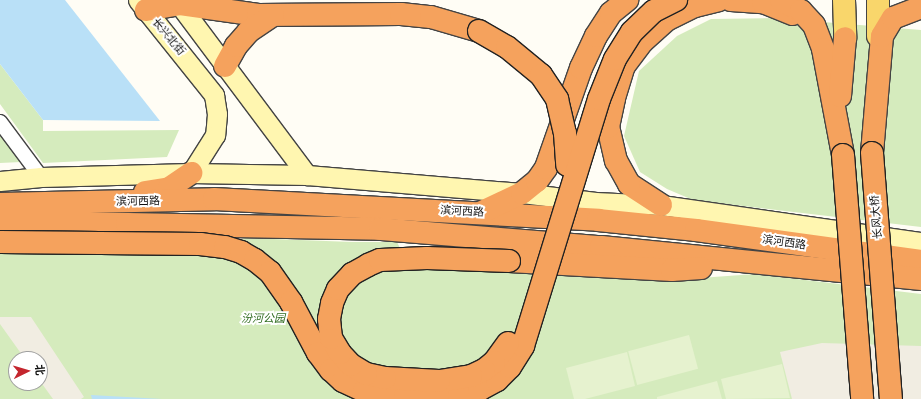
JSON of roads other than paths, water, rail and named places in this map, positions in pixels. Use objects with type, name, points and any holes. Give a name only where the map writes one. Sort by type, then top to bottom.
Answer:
[{"type":"highway","points":[[479,213],[522,193],[537,181],[546,168],[581,68],[596,36],[611,13],[627,0]]},
{"type":"highway","points":[[649,0],[619,29],[598,65],[567,164],[511,338],[505,349],[484,370],[471,376],[439,381],[366,374],[351,365],[340,353],[331,338],[329,319],[332,303],[338,289],[352,274],[380,260],[427,258],[509,261],[672,270],[765,264]]},
{"type":"highway","points":[[4,241],[200,244],[226,247],[241,252],[255,260],[270,272],[291,302],[318,353],[331,370],[343,381],[364,391],[405,396],[459,395],[479,390],[497,380],[510,367],[523,346],[599,99],[615,59],[632,32],[654,11],[676,0]]},
{"type":"highway","points":[[661,206],[629,184],[616,161],[608,127],[614,98],[624,66],[643,41],[666,20],[696,6],[719,0]]},
{"type":"highway","points":[[731,0],[763,2],[783,8],[814,25]]},
{"type":"highway","points":[[781,0],[801,11],[814,25],[823,49],[843,155]]},
{"type":"highway","points":[[142,5],[178,2],[258,15],[401,14],[431,18],[479,31],[507,47],[541,75],[557,99],[565,133],[567,164]]},
{"type":"highway","points":[[872,153],[882,36],[893,18],[921,7]]},
{"type":"highway","points":[[225,66],[236,46],[248,32],[273,15]]},
{"type":"highway","points":[[893,18],[906,15],[921,16]]},
{"type":"highway","name":"长风大桥","points":[[878,36],[868,87],[892,399]]},
{"type":"highway","points":[[845,38],[840,88],[843,155],[862,399]]},
{"type":"highway","points":[[81,202],[169,188],[191,173]]},
{"type":"highway","name":"滨河西路","points":[[0,204],[214,199],[606,220],[696,230],[921,261]]},
{"type":"highway","name":"滨河西路","points":[[0,224],[127,224],[380,229],[601,247],[921,279]]},
{"type":"main road","points":[[844,0],[845,38]]},
{"type":"main road","points":[[878,0],[878,36]]},
{"type":"street","points":[[178,2],[307,175]]},
{"type":"street","name":"长兴北街","points":[[142,5],[198,73],[214,95],[217,114],[215,135],[191,173]]},
{"type":"street","points":[[0,122],[41,177]]},
{"type":"street","points":[[0,181],[41,177],[191,173],[307,175],[522,193],[595,202],[661,206],[921,242]]},
{"type":"water","points":[[0,0],[65,0],[160,121],[43,120],[0,64]]},
{"type":"water","points":[[91,395],[162,399],[92,399]]},
{"type":"park label","name":"汾河公园","points":[[263,319]]}]
